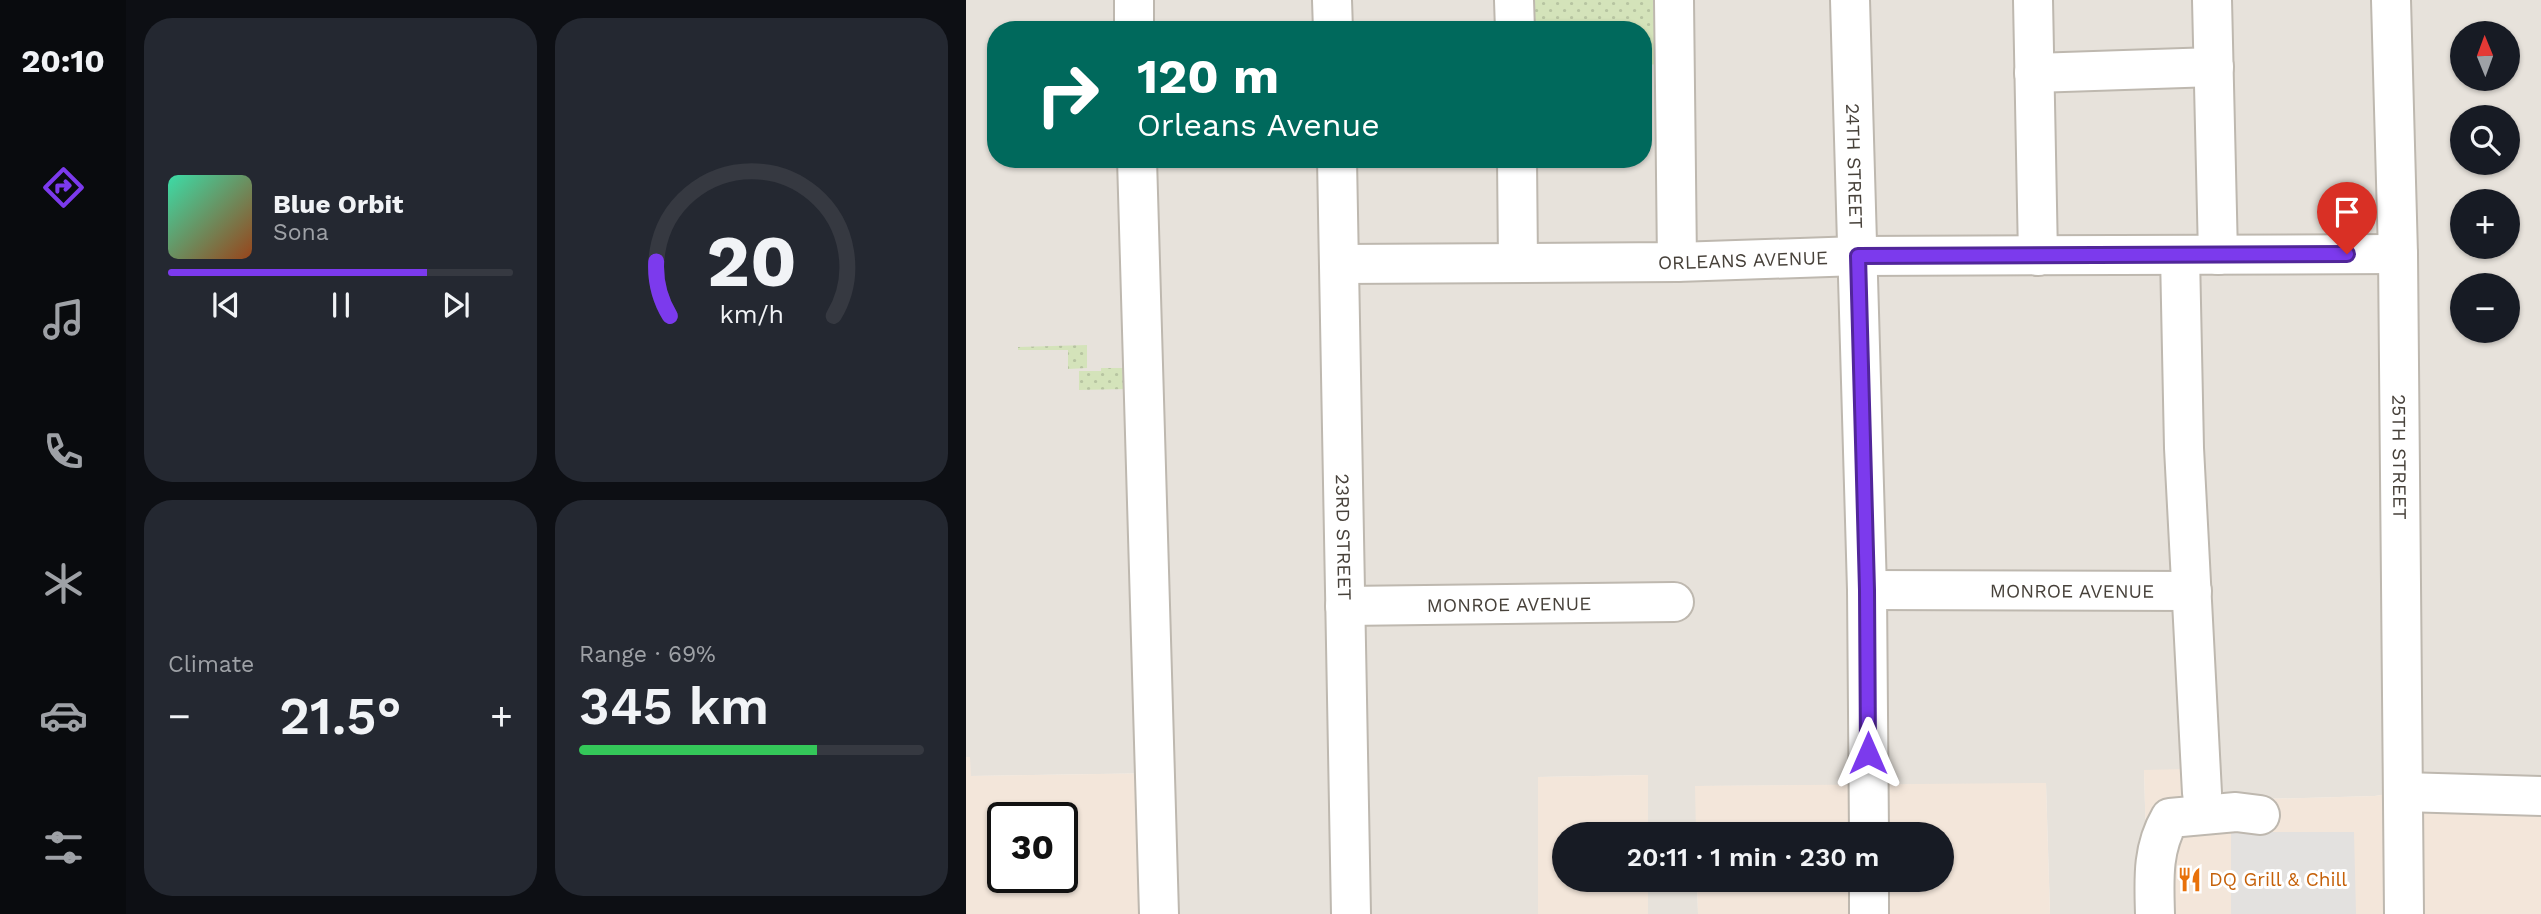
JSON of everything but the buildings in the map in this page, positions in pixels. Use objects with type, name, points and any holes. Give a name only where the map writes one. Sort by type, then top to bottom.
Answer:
[{"type":"street","points":[[1134,0],[1134,21]]},
{"type":"street","points":[[1332,0],[1333,21]]},
{"type":"street","points":[[1514,0],[1515,21]]},
{"type":"street","points":[[1674,0],[1660,80],[1677,262]]},
{"type":"street","name":"24TH STREET","points":[[1850,0],[1867,590],[1869,822]]},
{"type":"street","points":[[2033,0],[2038,256]]},
{"type":"street","points":[[2212,0],[2218,255]]},
{"type":"street","name":"25TH STREET","points":[[2391,0],[2398,254],[2404,914]]},
{"type":"street","points":[[2034,73],[2214,67]]},
{"type":"street","points":[[1137,168],[1159,914]]},
{"type":"street","name":"23RD STREET","points":[[1336,168],[1351,914]]},
{"type":"street","points":[[1517,168],[1518,262]]},
{"type":"street","name":"ORLEANS AVENUE","points":[[1339,264],[1677,262],[1858,256],[2398,254]]},
{"type":"street","points":[[2180,255],[2184,447],[2202,793]]},
{"type":"street","name":"MONROE AVENUE","points":[[1867,590],[2192,591]]},
{"type":"street","name":"MONROE AVENUE","points":[[1345,606],[1674,602]]},
{"type":"street","points":[[2403,792],[2541,796]]},
{"type":"street","points":[[2155,914],[2154,865],[2161,835],[2170,818],[2236,812],[2260,815]]},
{"type":"street","points":[[1869,892],[1869,914]]},
{"type":"shaded area","points":[[966,0],[2541,0],[2541,784],[2434,786],[2375,796],[2188,801],[2144,770],[2148,914],[2050,914],[2046,784],[1696,786],[1696,822],[1648,822],[1648,775],[1538,777],[1538,914],[1169,914],[1164,773],[970,776],[970,757],[966,757]]},
{"type":"shaded area","points":[[966,757],[970,757],[971,776],[1164,773],[1169,914],[966,914]]},
{"type":"shaded area","points":[[2186,769],[2189,801],[2375,796],[2434,786],[2541,784],[2541,914],[2148,914],[2144,770]]},
{"type":"shaded area","points":[[1648,775],[1648,822],[1552,822],[1552,892],[1648,892],[1648,914],[1538,914],[1538,777]]},
{"type":"shaded area","points":[[2046,783],[2050,914],[1698,914],[1697,892],[1954,892],[1954,822],[1696,822],[1695,786]]},
{"type":"shaded area","points":[[2231,832],[2354,832],[2356,914],[2231,914]]},
{"type":"shaded area","points":[[1648,892],[1697,892],[1698,914],[1648,914]]},
{"type":"green space","points":[[1519,0],[1662,0],[1664,64],[1652,65],[1652,21],[1519,21]]},
{"type":"green space","points":[[1087,345],[1087,368],[1068,369],[1068,350],[1018,350],[1018,347]]},
{"type":"green space","points":[[1101,368],[1127,368],[1128,389],[1079,390],[1079,371],[1101,371]]},
{"type":"place","name":"DQ Grill & Chill","points":[[2189,879]]},
{"type":"route","points":[[1868,753],[1867,590],[1858,256],[2347,254]]}]
